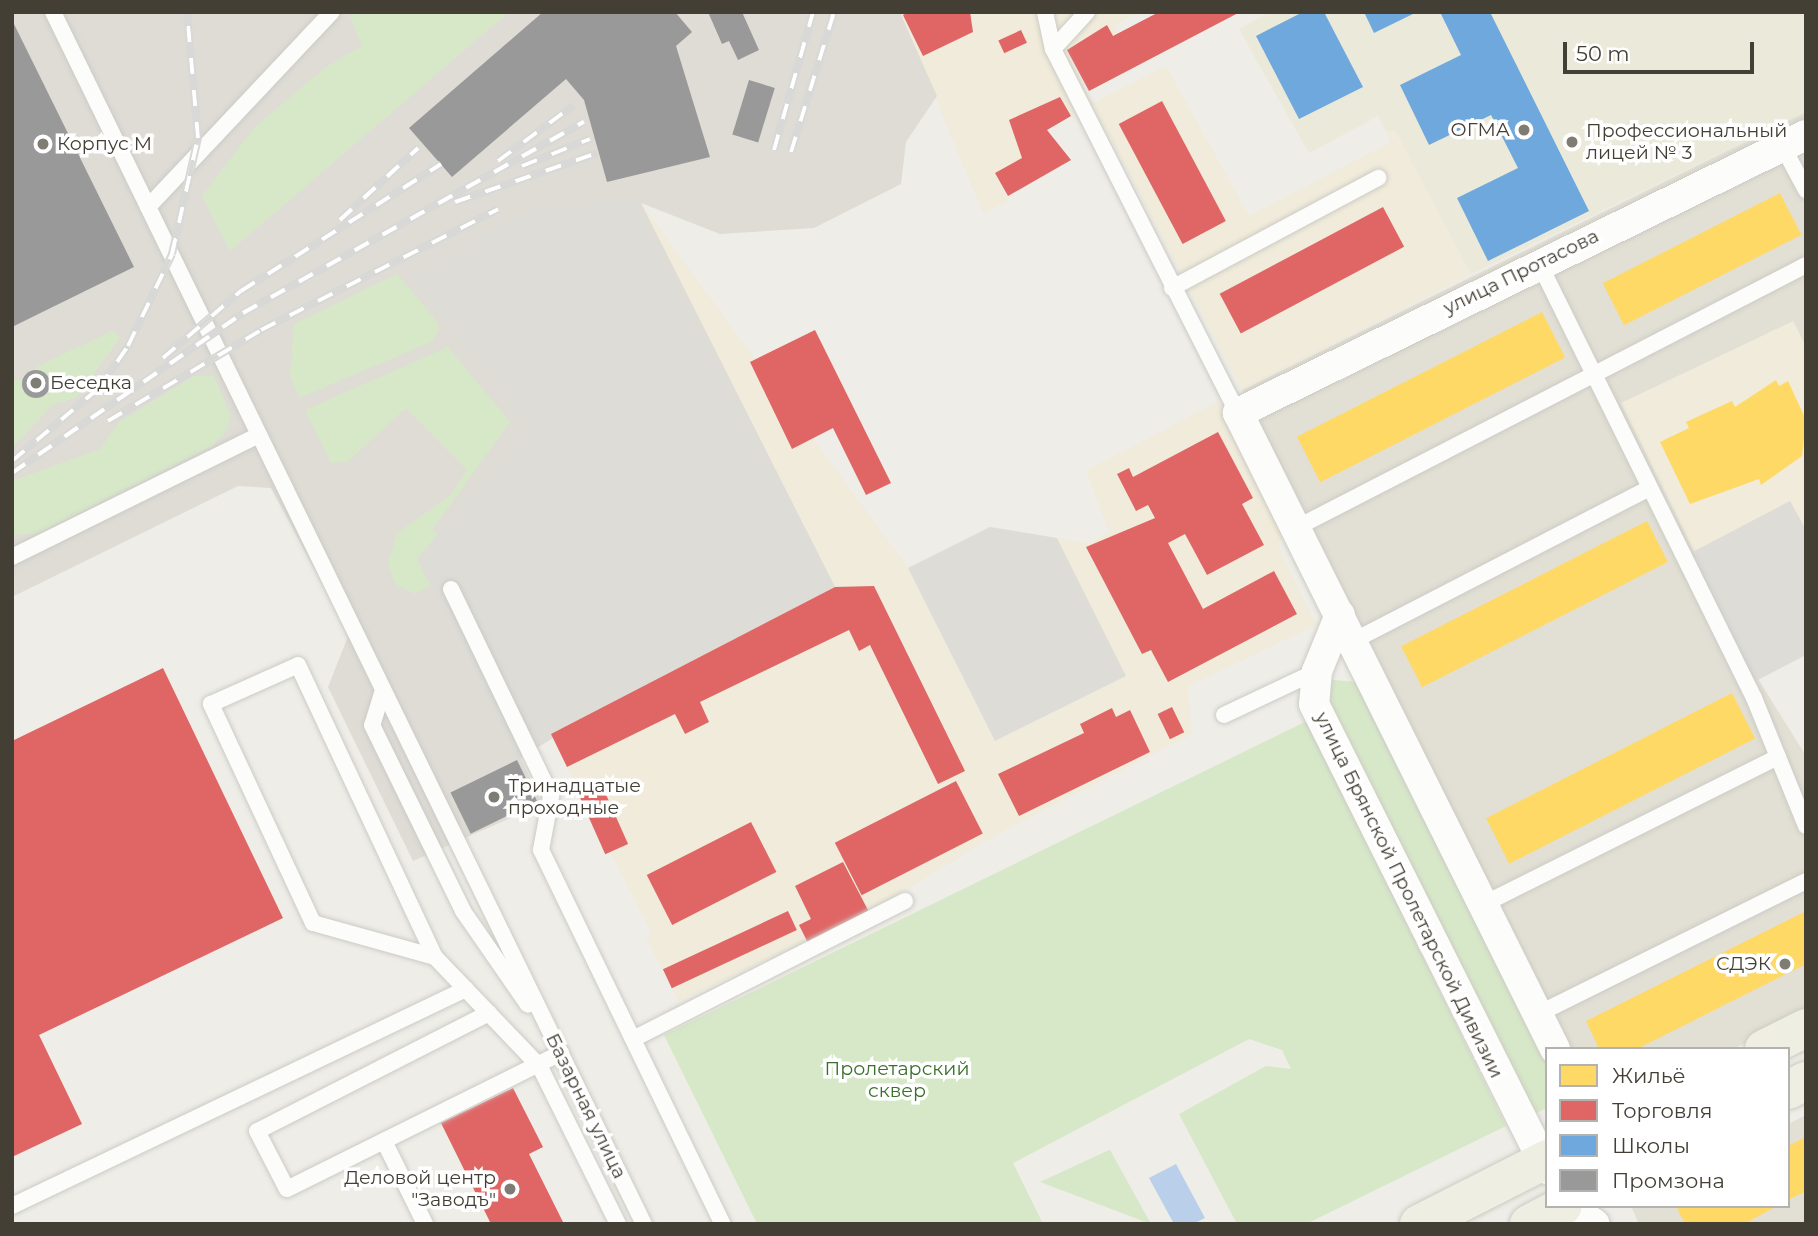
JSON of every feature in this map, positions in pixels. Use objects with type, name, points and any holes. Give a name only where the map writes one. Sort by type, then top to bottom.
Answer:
[{"type":"main road","points":[[1768,1047],[1806,1028]]},
{"type":"main road","points":[[1790,1089],[1806,1081]]},
{"type":"main road","points":[[1419,1224],[1545,1163]]},
{"type":"main road","points":[[1529,1224],[1562,1208]]},
{"type":"street","name":"улица Протасова","points":[[1238,413],[1539,263],[1794,141]]},
{"type":"street","points":[[1238,413],[1554,1047]]},
{"type":"street","name":"улица Брянской Пролетарской Дивизии","points":[[1346,628],[1317,671],[1314,704],[1545,1163]]},
{"type":"street","points":[[1569,1208],[1595,1224]]},
{"type":"lane","name":"Базарная улица","points":[[53,12],[644,1224]]},
{"type":"lane","points":[[148,207],[332,12]]},
{"type":"lane","points":[[1045,12],[1054,49],[1172,288],[1238,413]]},
{"type":"lane","points":[[1054,49],[1087,12]]},
{"type":"lane","points":[[1794,141],[1806,190]]},
{"type":"lane","points":[[1172,288],[1378,178]]},
{"type":"lane","points":[[1539,263],[1778,757],[1806,826]]},
{"type":"lane","points":[[1296,527],[1594,377],[1806,265]]},
{"type":"lane","points":[[12,557],[259,435]]},
{"type":"lane","points":[[1346,628],[1649,488]]},
{"type":"lane","points":[[451,589],[551,796],[541,850],[723,1224]]},
{"type":"lane","points":[[435,957],[313,923],[211,704],[298,665],[435,957],[538,1065],[618,1224]]},
{"type":"lane","points":[[1224,715],[1317,671]]},
{"type":"lane","points":[[383,690],[372,725],[434,852],[463,911],[561,1053],[286,1188],[257,1131],[489,1013]]},
{"type":"lane","points":[[1482,905],[1778,757]]},
{"type":"lane","points":[[1538,1014],[1806,881]]},
{"type":"lane","points":[[633,1039],[905,901]]},
{"type":"lane","points":[[12,1206],[466,989]]},
{"type":"lane","points":[[384,1141],[425,1224]]},
{"type":"shaded area","points":[[12,12],[906,12],[901,15],[937,96],[906,142],[901,184],[814,228],[720,234],[641,203],[835,587],[519,755],[542,804],[413,861],[328,687],[349,634],[271,488],[238,486],[12,597]]},
{"type":"shaded area","points":[[906,12],[1139,12],[1114,25],[1122,42],[1111,38],[1070,59],[1093,103],[1166,66],[1249,216],[1391,142],[1386,131],[1395,130],[1471,274],[1242,390],[1093,104],[1071,116],[1060,97],[1010,120],[1022,158],[995,173],[1008,201],[983,213],[901,15]]},
{"type":"shaded area","name":"Профессиональный лицей № 3","points":[[1270,12],[1806,12],[1806,112],[1471,274],[1395,130],[1386,131],[1378,116],[1309,153],[1239,29]]},
{"type":"shaded area","points":[[1806,112],[1806,347],[1793,321],[1753,671],[1806,756],[1806,1012],[1737,1047],[1565,1047],[1242,390]]},
{"type":"shaded area","points":[[635,199],[835,587],[639,686],[517,760],[417,559],[527,428],[410,274],[540,206]]},
{"type":"shaded area","points":[[640,202],[908,568],[995,741],[1126,676],[1057,538],[1089,544],[1109,532],[1086,471],[1219,401],[1284,534],[1278,546],[1316,625],[1188,686],[1192,734],[999,833],[869,912],[678,1001],[646,937],[652,934],[551,734],[835,587]]},
{"type":"shaded area","points":[[1793,321],[1806,347],[1806,644],[1753,671],[1621,403]]},
{"type":"shaded area","points":[[1790,501],[1806,530],[1806,655],[1754,682],[1687,555]]},
{"type":"shaded area","points":[[990,527],[1057,538],[1126,676],[995,741],[908,568]]},
{"type":"shaded area","points":[[1806,1115],[1806,1224],[1639,1224],[1632,1208],[1790,1208],[1790,1123]]},
{"type":"green space","points":[[357,12],[509,12],[230,251],[202,196],[255,127],[326,67],[362,46],[350,16]]},
{"type":"green space","points":[[397,274],[435,319],[439,330],[431,342],[299,398],[290,375],[294,324]]},
{"type":"green space","points":[[114,330],[120,338],[76,398],[53,404],[12,448],[12,379],[23,381],[38,366]]},
{"type":"green space","points":[[448,347],[510,422],[432,530],[439,535],[444,579],[415,594],[395,584],[388,562],[397,533],[451,495],[467,470],[406,408],[348,461],[331,463],[305,410]]},
{"type":"green space","points":[[194,376],[214,376],[230,414],[228,428],[214,445],[39,533],[12,535],[12,481],[100,449],[119,422]]},
{"type":"green space","points":[[1324,679],[1366,683],[1545,1052],[1545,1109],[1527,1117],[1322,702]]},
{"type":"green space","name":"Пролетарский сквер","points":[[1307,721],[1506,1126],[1306,1224],[1237,1224],[1179,1114],[1266,1066],[1291,1069],[1282,1050],[1249,1039],[1013,1163],[1043,1224],[757,1224],[664,1035]]},
{"type":"green space","points":[[1110,1150],[1151,1224],[1040,1182]]},
{"type":"water","points":[[1176,1164],[1205,1218],[1193,1224],[1174,1224],[1149,1178]]},
{"type":"building: Жильё","points":[[1780,193],[1801,235],[1624,325],[1603,283]]},
{"type":"building: Жильё","points":[[1542,312],[1565,357],[1320,482],[1297,437]]},
{"type":"building: Жильё","points":[[1776,380],[1779,386],[1788,381],[1806,420],[1802,456],[1761,485],[1759,479],[1690,504],[1660,442],[1689,428],[1686,422],[1732,401],[1735,407]]},
{"type":"building: Жильё","points":[[1647,521],[1668,562],[1422,687],[1401,646]]},
{"type":"building: Жильё","points":[[1732,693],[1755,738],[1509,864],[1486,818]]},
{"type":"building: Жильё","points":[[1806,911],[1806,964],[1641,1047],[1598,1047],[1586,1021]]},
{"type":"building: Жильё","points":[[1806,1137],[1806,1191],[1790,1199],[1790,1145]]},
{"type":"building: Жильё","points":[[1677,1208],[1773,1208],[1744,1224],[1685,1224]]},
{"type":"building: Торговля","points":[[908,12],[970,12],[973,32],[923,56],[903,15]]},
{"type":"building: Торговля","points":[[1159,12],[1240,12],[1089,91],[1067,50],[1107,25],[1113,36]]},
{"type":"building: Торговля","points":[[1021,30],[1027,43],[1004,53],[998,41]]},
{"type":"building: Торговля","points":[[1060,97],[1071,116],[1047,130],[1071,160],[1008,196],[995,173],[1022,158],[1009,120]]},
{"type":"building: Торговля","points":[[1162,101],[1226,221],[1183,244],[1119,124]]},
{"type":"building: Торговля","points":[[1383,207],[1404,247],[1241,334],[1220,294]]},
{"type":"building: Торговля","points":[[815,330],[891,483],[866,495],[833,428],[792,449],[750,362]]},
{"type":"building: Торговля","points":[[1218,432],[1253,498],[1242,504],[1264,545],[1207,575],[1185,534],[1168,543],[1203,609],[1274,571],[1297,614],[1168,682],[1151,650],[1142,654],[1086,547],[1155,518],[1148,505],[1136,511],[1117,474],[1129,468],[1133,477]]},
{"type":"building: Торговля","points":[[874,586],[965,771],[938,784],[870,645],[859,651],[849,630],[700,702],[709,722],[685,734],[675,714],[567,767],[551,734],[835,587]]},
{"type":"building: Торговля","points":[[163,668],[283,918],[39,1035],[82,1124],[12,1157],[12,741]]},
{"type":"building: Торговля","points":[[1172,707],[1184,732],[1170,739],[1158,714]]},
{"type":"building: Торговля","points":[[1112,708],[1116,717],[1130,710],[1150,752],[1019,816],[998,774],[1084,733],[1080,724]]},
{"type":"building: Торговля","points":[[600,781],[628,844],[605,854],[577,791]]},
{"type":"building: Торговля","points":[[956,781],[983,834],[862,895],[835,843]]},
{"type":"building: Торговля","points":[[751,822],[776,872],[672,925],[647,875]]},
{"type":"building: Торговля","points":[[843,862],[869,912],[808,943],[799,925],[811,919],[795,886]]},
{"type":"building: Торговля","points":[[788,911],[797,930],[672,988],[663,969]]},
{"type":"building: Торговля","name":"Деловой центр \"Заводъ\"","points":[[513,1088],[543,1147],[529,1154],[564,1224],[491,1224],[441,1123]]},
{"type":"building: Школы","points":[[1303,12],[1324,12],[1363,87],[1299,119],[1256,36]]},
{"type":"building: Школы","points":[[1364,12],[1417,12],[1374,33]]},
{"type":"building: Школы","name":"ОГМА","points":[[1440,12],[1490,12],[1589,211],[1488,261],[1457,198],[1518,168],[1491,115],[1429,145],[1400,85],[1461,55]]},
{"type":"building: Промзона","points":[[543,12],[675,12],[692,32],[676,46],[710,157],[607,182],[584,100],[566,79],[452,177],[409,128]]},
{"type":"building: Промзона","points":[[708,12],[742,12],[759,50],[738,60],[729,41],[722,44]]},
{"type":"building: Промзона","name":"Корпус М","points":[[12,20],[134,267],[12,327]]},
{"type":"building: Промзона","points":[[749,80],[775,88],[758,142],[732,135]]},
{"type":"building: Промзона","name":"Беседка","points":[[36,370],[46,374],[50,384],[46,394],[36,398],[26,394],[22,384],[26,374]]},
{"type":"building: Промзона","name":"Тринадцатые проходные","points":[[517,760],[537,801],[471,834],[450,792]]},
{"type":"railway","points":[[12,461],[99,388],[128,346],[172,254],[198,138],[187,12]]},
{"type":"railway","points":[[774,150],[813,12]]},
{"type":"railway","points":[[791,152],[834,12]]},
{"type":"railway","points":[[498,161],[574,105]]},
{"type":"railway","points":[[12,473],[243,313],[584,122]]},
{"type":"railway","points":[[522,166],[590,139]]},
{"type":"railway","points":[[340,220],[418,148]]},
{"type":"railway","points":[[455,202],[597,153]]},
{"type":"railway","points":[[163,358],[241,291],[441,164]]},
{"type":"railway","points":[[108,421],[261,330],[498,209]]},
{"type":"place","name":"ОГМА","points":[[1524,130]]},
{"type":"place","name":"Профессиональный лицей № 3","points":[[1572,142]]},
{"type":"place","name":"Корпус М","points":[[43,144]]},
{"type":"place","name":"Беседка","points":[[36,383]]},
{"type":"place","name":"Тринадцатые проходные","points":[[494,797]]},
{"type":"place","name":"СДЭК","points":[[1785,964]]},
{"type":"place","name":"Деловой центр \"Заводъ\"","points":[[510,1189]]}]
